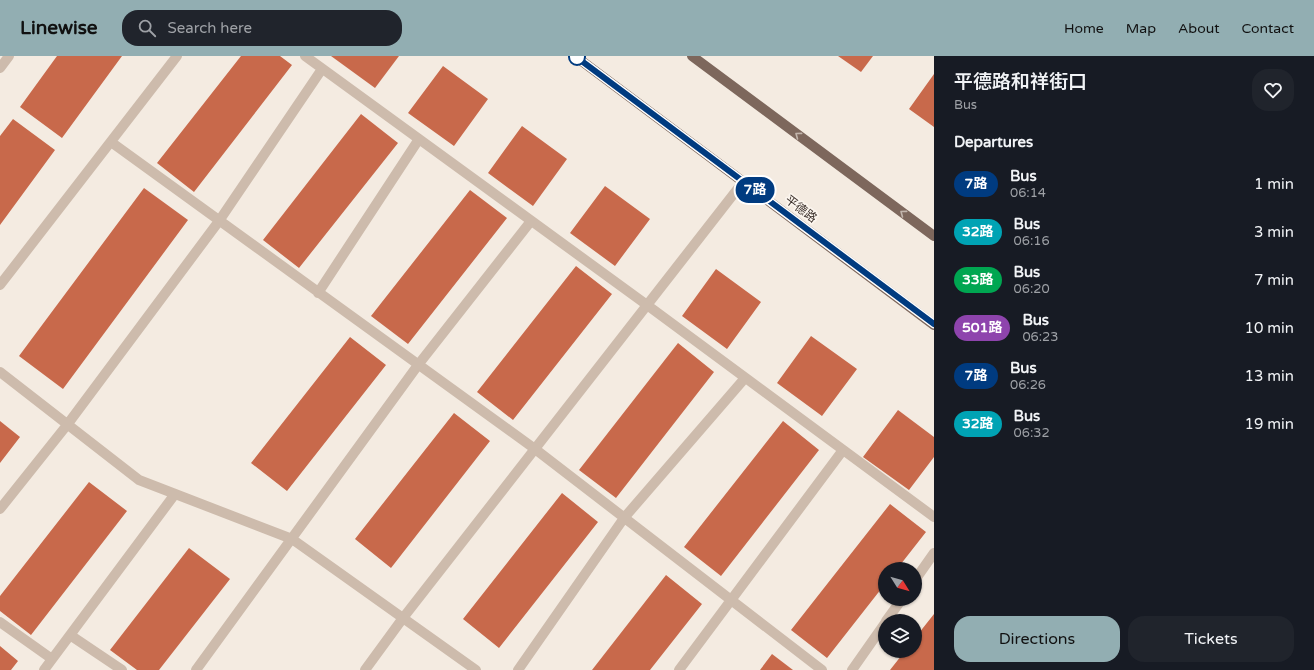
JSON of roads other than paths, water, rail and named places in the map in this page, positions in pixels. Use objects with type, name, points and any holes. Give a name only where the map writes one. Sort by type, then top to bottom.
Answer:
[{"type":"main road","name":"平德路","points":[[575,56],[934,324]]},
{"type":"main road","points":[[692,56],[934,236]]},
{"type":"street","points":[[0,68],[9,56]]},
{"type":"street","points":[[0,285],[177,56]]},
{"type":"street","points":[[305,56],[647,305],[934,517]]},
{"type":"street","points":[[0,509],[67,425],[219,221],[322,69]]},
{"type":"street","points":[[318,293],[419,139]]},
{"type":"street","points":[[111,142],[535,449],[822,670]]},
{"type":"street","points":[[365,670],[403,618],[743,182]]},
{"type":"street","points":[[196,670],[418,365],[531,221]]},
{"type":"street","points":[[0,372],[139,480],[292,539],[476,670]]},
{"type":"street","points":[[518,670],[624,518],[745,378]]},
{"type":"street","points":[[679,670],[843,450]]},
{"type":"street","points":[[44,670],[175,494]]},
{"type":"street","points":[[922,570],[934,553]]},
{"type":"street","points":[[0,622],[52,659]]},
{"type":"street","points":[[852,670],[878,633]]},
{"type":"street","points":[[70,634],[122,670]]}]
